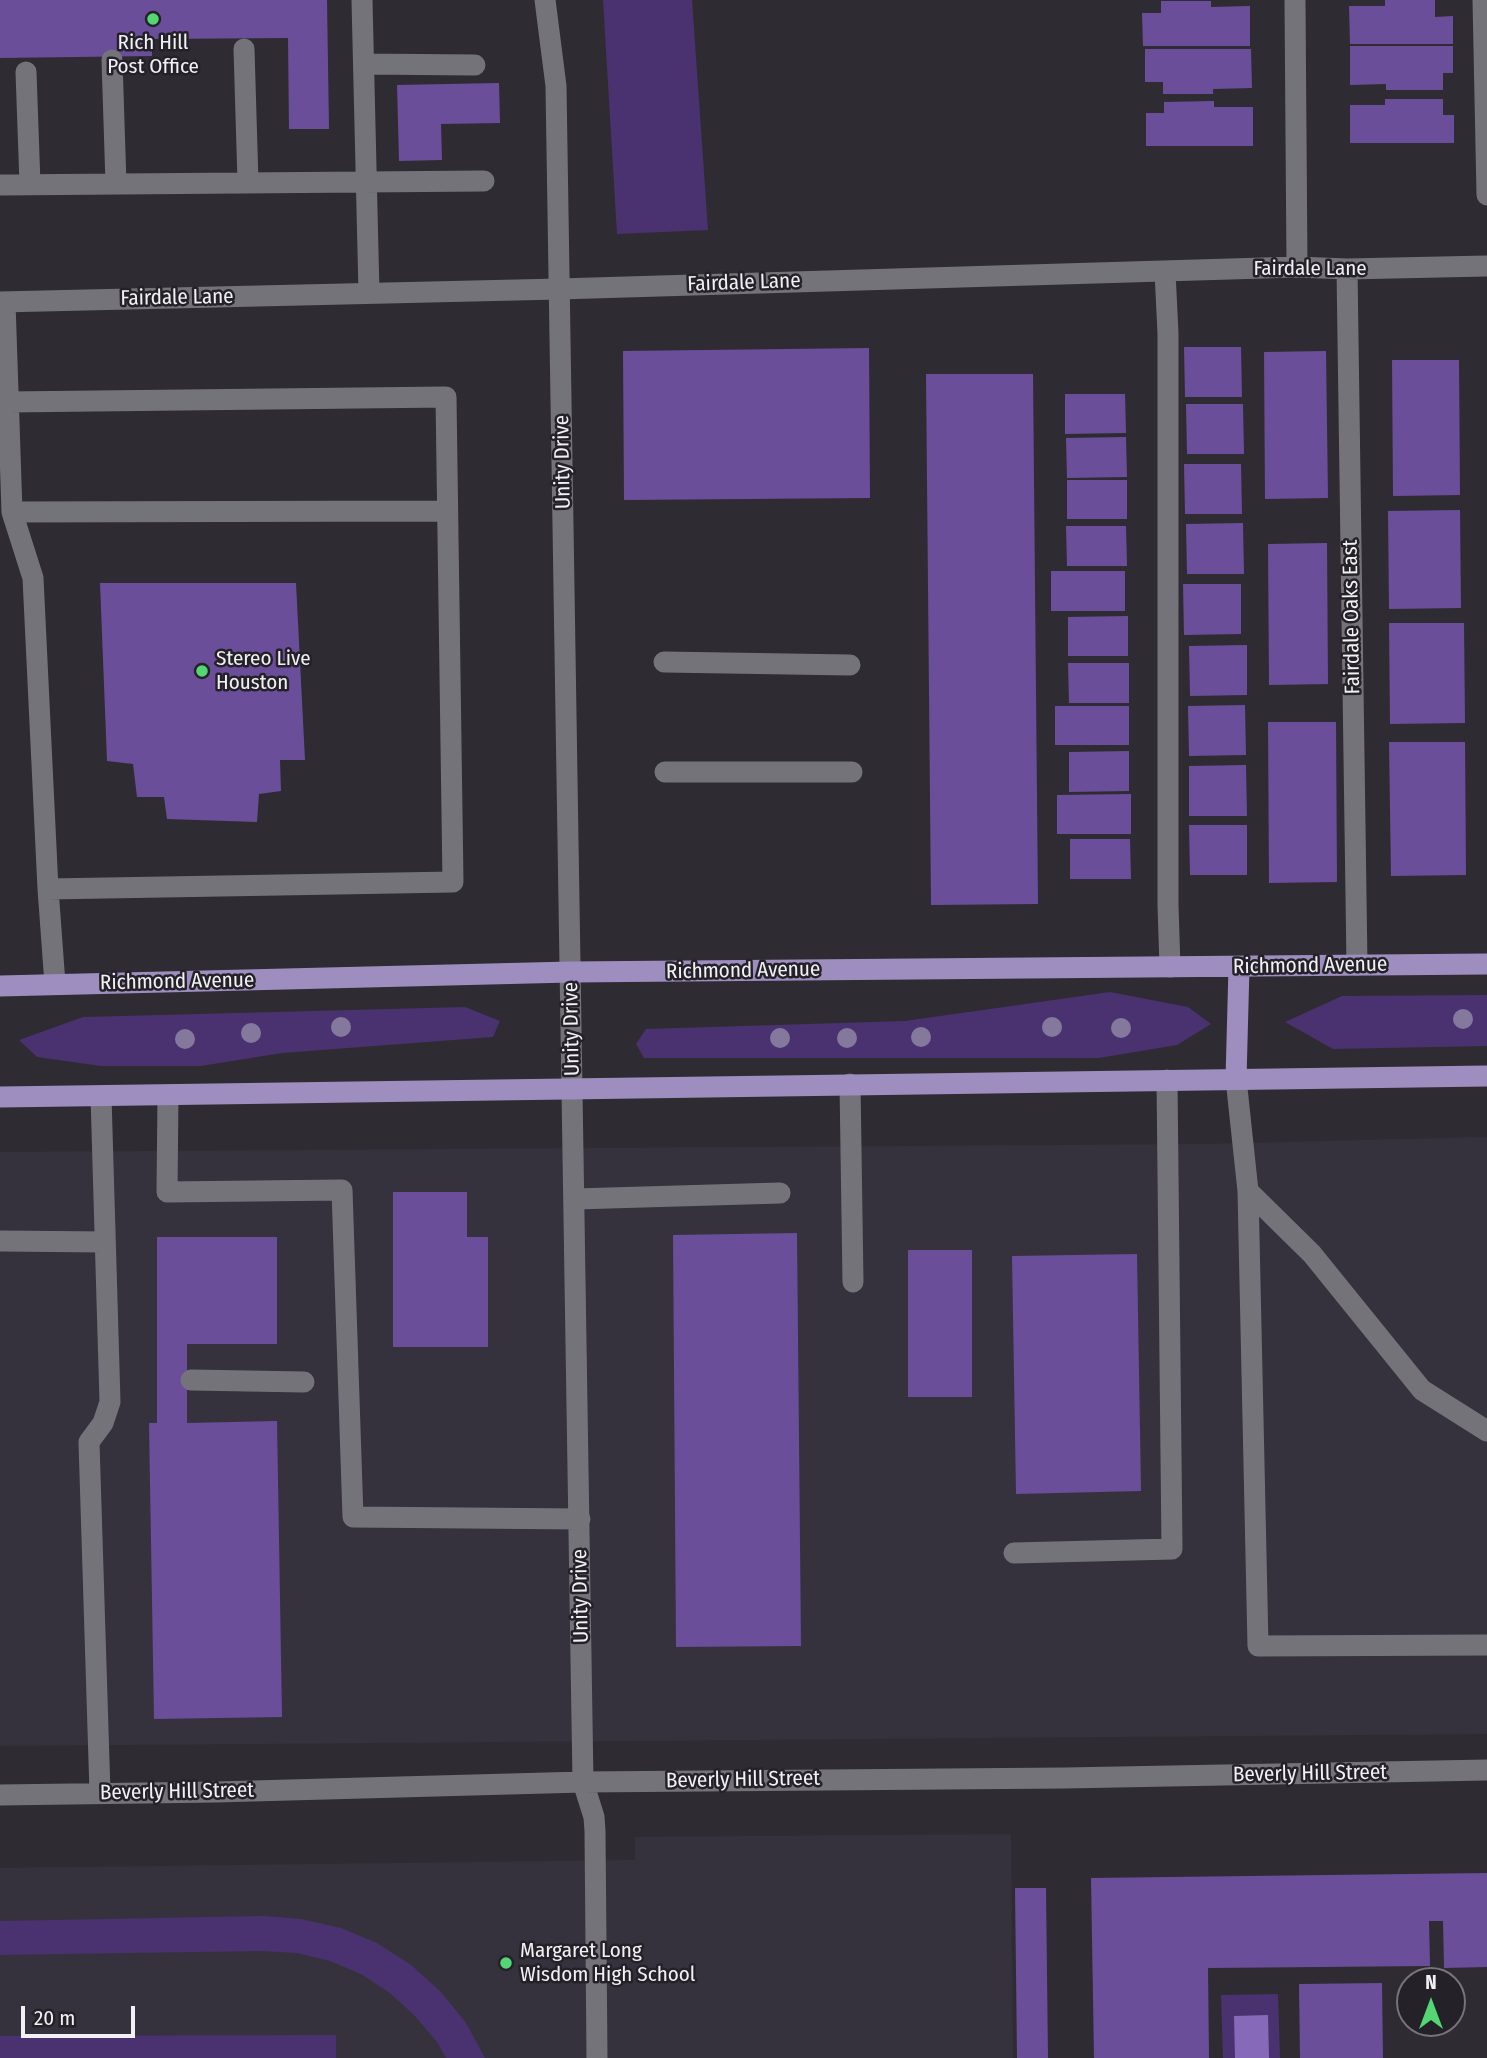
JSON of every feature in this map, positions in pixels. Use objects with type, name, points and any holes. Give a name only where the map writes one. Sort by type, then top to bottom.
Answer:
[{"type":"main road","name":"Richmond Avenue","points":[[0,986],[571,972],[1487,964]]},
{"type":"main road","points":[[1236,1079],[1238,967]]},
{"type":"main road","points":[[0,1097],[1487,1076]]},
{"type":"street","points":[[362,0],[369,293]]},
{"type":"street","name":"Unity Drive","points":[[545,0],[556,86],[583,1782],[594,1817],[595,1831],[597,2058]]},
{"type":"street","points":[[1295,0],[1297,267]]},
{"type":"street","points":[[1483,0],[1487,195]]},
{"type":"street","points":[[244,49],[248,183]]},
{"type":"street","points":[[112,60],[116,184]]},
{"type":"street","points":[[364,64],[475,65]]},
{"type":"street","points":[[26,72],[30,184]]},
{"type":"street","points":[[0,185],[484,181]]},
{"type":"street","name":"Fairdale Lane","points":[[2,302],[1297,267],[1347,269],[1487,266]]},
{"type":"street","name":"Fairdale Oaks East","points":[[1347,269],[1357,965]]},
{"type":"street","points":[[1165,272],[1168,332],[1170,967]]},
{"type":"street","points":[[2,302],[12,512],[33,578],[55,984]]},
{"type":"street","points":[[8,402],[446,397],[453,882],[48,889]]},
{"type":"street","points":[[12,512],[447,511]]},
{"type":"street","points":[[664,662],[850,664]]},
{"type":"street","points":[[665,772],[852,772]]},
{"type":"street","points":[[1236,1079],[1248,1191],[1258,1646],[1487,1645]]},
{"type":"street","points":[[1014,1553],[1172,1549],[1167,1080]]},
{"type":"street","points":[[850,1084],[853,1282]]},
{"type":"street","points":[[168,1095],[167,1192],[342,1190],[353,1517],[580,1519]]},
{"type":"street","points":[[100,1793],[89,1442],[103,1423],[110,1402],[101,1096]]},
{"type":"street","points":[[1248,1191],[1311,1254],[1422,1390],[1487,1431]]},
{"type":"street","points":[[575,1199],[780,1193]]},
{"type":"street","points":[[0,1241],[105,1242]]},
{"type":"street","points":[[191,1380],[304,1382]]},
{"type":"street","name":"Beverly Hill Street","points":[[0,1795],[583,1782],[1065,1778],[1487,1770]]},
{"type":"shaded area","points":[[603,0],[692,0],[708,230],[617,234]]},
{"type":"shaded area","points":[[1110,992],[1188,1007],[1211,1024],[1177,1045],[1099,1058],[644,1058],[636,1044],[646,1029],[905,1021]]},
{"type":"shaded area","points":[[1487,995],[1487,1046],[1333,1049],[1285,1022],[1342,996]]},
{"type":"shaded area","points":[[465,1007],[500,1021],[493,1037],[282,1053],[201,1066],[101,1066],[37,1057],[19,1040],[83,1017]]},
{"type":"shaded area","points":[[1487,1137],[1487,1734],[0,1746],[0,1152],[1206,1144]]},
{"type":"shaded area","name":"Margaret Long Wisdom High School","points":[[1011,1834],[1013,2058],[0,2058],[0,1868],[635,1860],[635,1837]]},
{"type":"shaded area","points":[[263,1916],[301,1919],[341,1928],[377,1943],[411,1965],[441,1992],[466,2023],[485,2058],[446,2058],[437,2042],[415,2016],[390,1993],[361,1974],[330,1961],[297,1953],[262,1951],[0,1955],[0,1921]]},
{"type":"shaded area","points":[[1278,1994],[1280,2058],[1223,2058],[1221,1995]]},
{"type":"shaded area","points":[[1268,2015],[1269,2058],[1235,2058],[1234,2016]]},
{"type":"shaded area","points":[[336,2035],[336,2058],[0,2058],[0,2036]]},
{"type":"building","name":"Rich Hill Post Office","points":[[0,0],[327,0],[329,129],[289,129],[288,38],[152,39],[152,56],[0,58]]},
{"type":"building","points":[[1385,0],[1435,0],[1435,17],[1453,16],[1453,44],[1350,44],[1349,6],[1385,6]]},
{"type":"building","points":[[1161,1],[1211,1],[1211,7],[1250,6],[1250,46],[1143,46],[1142,13],[1161,13]]},
{"type":"building","points":[[1350,46],[1453,46],[1453,73],[1443,73],[1443,90],[1386,90],[1386,84],[1350,85]]},
{"type":"building","points":[[1145,49],[1251,49],[1252,88],[1213,89],[1213,94],[1163,94],[1163,82],[1145,82]]},
{"type":"building","points":[[499,83],[500,123],[441,124],[442,160],[399,161],[397,85]]},
{"type":"building","points":[[1385,99],[1443,99],[1443,115],[1454,115],[1454,143],[1350,143],[1350,105],[1385,105]]},
{"type":"building","points":[[1214,101],[1214,107],[1253,107],[1253,146],[1146,146],[1146,113],[1164,113],[1164,102]]},
{"type":"building","points":[[1184,347],[1241,347],[1242,397],[1185,397]]},
{"type":"building","points":[[869,348],[870,498],[624,500],[623,351]]},
{"type":"building","points":[[1326,351],[1328,498],[1265,499],[1264,352]]},
{"type":"building","points":[[1392,360],[1459,360],[1460,495],[1393,496]]},
{"type":"building","points":[[926,374],[1033,374],[1038,904],[931,905]]},
{"type":"building","points":[[1065,394],[1125,394],[1126,433],[1065,434]]},
{"type":"building","points":[[1186,404],[1243,404],[1244,454],[1187,454]]},
{"type":"building","points":[[1126,437],[1127,477],[1067,478],[1066,438]]},
{"type":"building","points":[[1184,464],[1241,464],[1242,514],[1185,514]]},
{"type":"building","points":[[1067,480],[1127,480],[1127,519],[1067,519]]},
{"type":"building","points":[[1460,510],[1461,608],[1389,609],[1388,511]]},
{"type":"building","points":[[1243,523],[1244,574],[1187,574],[1186,524]]},
{"type":"building","points":[[1066,526],[1126,526],[1127,566],[1067,566]]},
{"type":"building","points":[[1327,543],[1328,684],[1269,685],[1268,544]]},
{"type":"building","points":[[1051,571],[1125,571],[1125,611],[1051,611]]},
{"type":"building","name":"Stereo Live Houston","points":[[100,583],[296,583],[305,760],[280,760],[281,791],[259,794],[257,822],[167,819],[164,797],[137,797],[133,764],[107,761]]},
{"type":"building","points":[[1183,584],[1241,584],[1241,634],[1184,635]]},
{"type":"building","points":[[1128,616],[1128,656],[1068,656],[1068,617]]},
{"type":"building","points":[[1389,623],[1464,623],[1465,723],[1390,724]]},
{"type":"building","points":[[1247,645],[1247,695],[1190,696],[1189,646]]},
{"type":"building","points":[[1068,663],[1129,663],[1129,703],[1069,703]]},
{"type":"building","points":[[1245,705],[1246,755],[1189,756],[1188,706]]},
{"type":"building","points":[[1055,706],[1129,706],[1129,745],[1055,745]]},
{"type":"building","points":[[1268,722],[1336,722],[1337,882],[1269,883]]},
{"type":"building","points":[[1389,742],[1465,742],[1466,875],[1391,876]]},
{"type":"building","points":[[1129,751],[1129,791],[1069,792],[1069,752]]},
{"type":"building","points":[[1246,765],[1247,816],[1189,816],[1189,766]]},
{"type":"building","points":[[1131,794],[1131,834],[1057,834],[1057,795]]},
{"type":"building","points":[[1189,825],[1247,825],[1247,875],[1190,875]]},
{"type":"building","points":[[1070,839],[1130,839],[1131,879],[1070,879]]},
{"type":"building","points":[[393,1192],[467,1192],[467,1237],[488,1237],[488,1347],[393,1347]]},
{"type":"building","points":[[797,1233],[801,1646],[676,1647],[673,1235]]},
{"type":"building","points":[[157,1237],[277,1237],[277,1344],[187,1344],[187,1423],[277,1421],[282,1717],[154,1719],[149,1423],[157,1423]]},
{"type":"building","points":[[908,1250],[972,1250],[972,1397],[908,1397]]},
{"type":"building","points":[[1137,1254],[1141,1491],[1016,1494],[1012,1256]]},
{"type":"building","points":[[1487,1873],[1487,1967],[1444,1967],[1443,1921],[1429,1921],[1430,1966],[1208,1968],[1209,2058],[1094,2058],[1091,1878]]},
{"type":"building","points":[[1015,1888],[1046,1888],[1048,2058],[1017,2058]]},
{"type":"building","points":[[1382,1983],[1383,2058],[1300,2058],[1299,1984]]},
{"type":"place","name":"Rich Hill Post Office","points":[[153,19]]},
{"type":"place","name":"Stereo Live Houston","points":[[202,671]]},
{"type":"place","name":"Margaret Long Wisdom High School","points":[[506,1963]]}]
